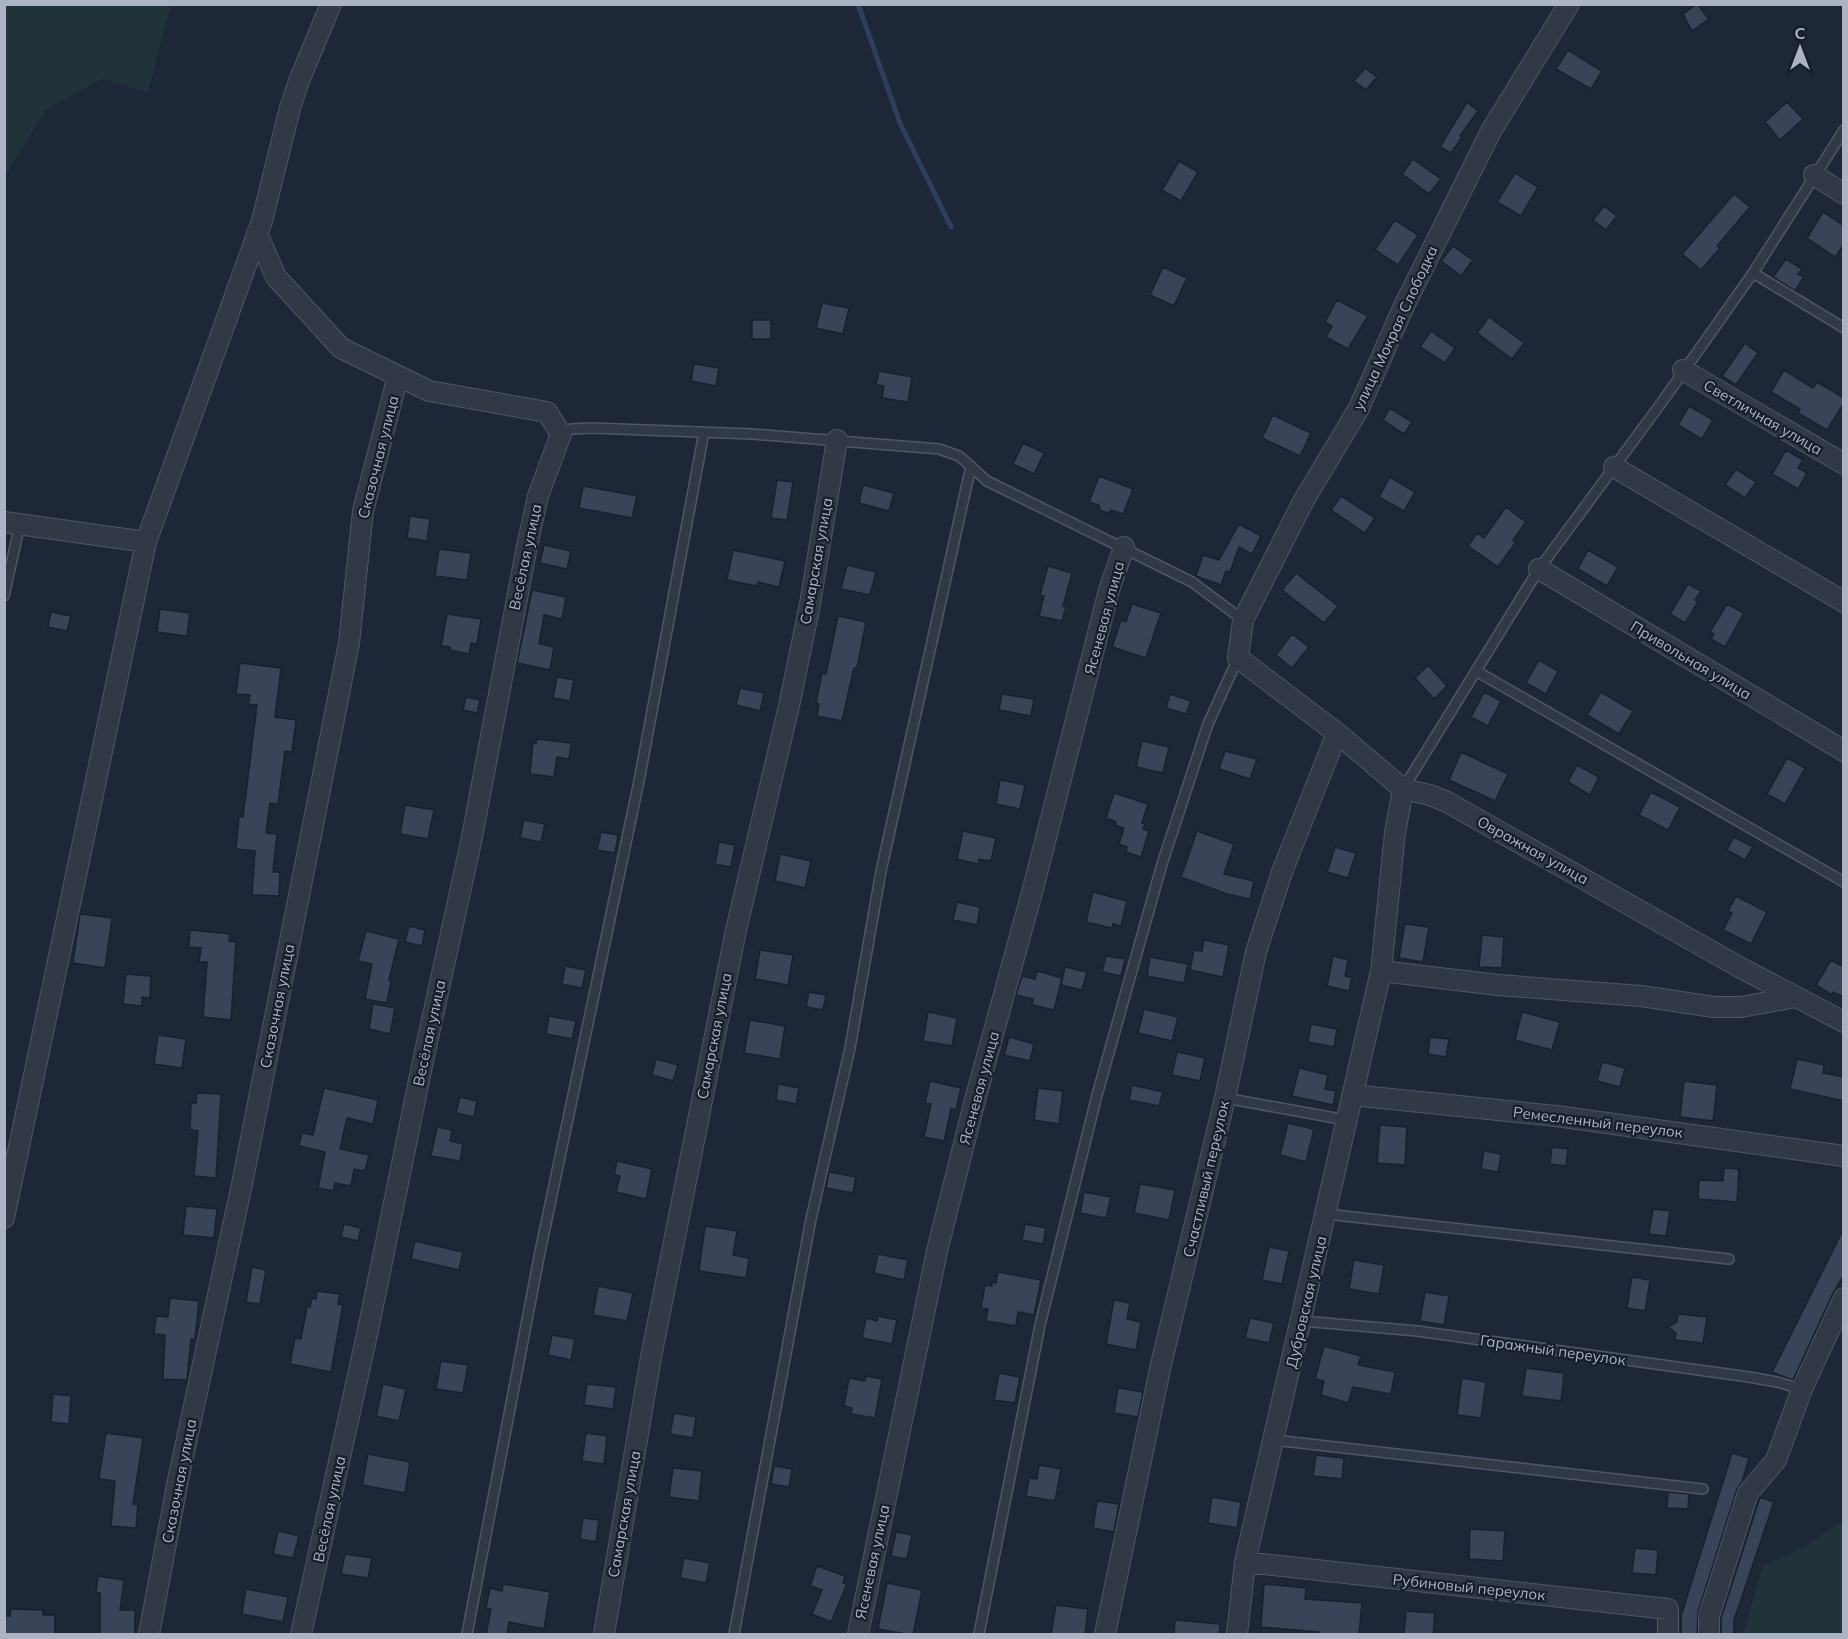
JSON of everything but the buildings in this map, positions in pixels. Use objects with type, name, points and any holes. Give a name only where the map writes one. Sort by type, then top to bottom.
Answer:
[{"type":"street","points":[[4,1218],[146,542],[257,233],[290,108],[331,4]]},
{"type":"street","name":"улица Мокрая Слободка","points":[[1238,658],[1243,620],[1304,500],[1359,408],[1404,306],[1491,131],[1569,4]]},
{"type":"street","points":[[1814,175],[1844,194]]},
{"type":"street","points":[[257,233],[276,277],[340,348],[429,391],[547,412],[561,434]]},
{"type":"street","name":"Светличная улица","points":[[1683,370],[1844,464]]},
{"type":"street","name":"Сказочная улица","points":[[149,1635],[178,1480],[242,1184],[349,644],[363,511],[398,376]]},
{"type":"street","name":"Весёлая улица","points":[[301,1635],[471,842],[529,536],[538,496],[561,434]]},
{"type":"street","name":"Самарская улица","points":[[604,1635],[658,1322],[736,930],[789,706],[810,604],[837,440]]},
{"type":"street","points":[[1614,467],[1844,602]]},
{"type":"street","points":[[12,523],[146,542]]},
{"type":"street","name":"Ясеневая улица","points":[[858,1635],[937,1251],[1109,590],[1124,547]]},
{"type":"street","name":"Привольная улица","points":[[1539,569],[1844,751]]},
{"type":"street","name":"Овражная улица","points":[[1238,658],[1337,733],[1404,789],[1447,802],[1844,1022]]},
{"type":"street","name":"Счастливый переулок","points":[[1105,1635],[1160,1369],[1225,1098],[1256,951],[1282,872],[1337,733]]},
{"type":"street","name":"Дубровская улица","points":[[1237,1635],[1245,1562],[1381,971],[1395,832],[1404,789]]},
{"type":"street","points":[[1381,971],[1498,985],[1641,996],[1714,1007],[1741,1008],[1796,997]]},
{"type":"street","name":"Ремесленный переулок","points":[[1352,1095],[1556,1116],[1844,1156]]},
{"type":"street","points":[[1709,1635],[1708,1616],[1748,1493],[1776,1460],[1802,1389],[1844,1298]]},
{"type":"street","name":"Рубиновый переулок","points":[[1245,1562],[1668,1609],[1668,1635]]},
{"type":"lane","points":[[1404,789],[1539,569],[1753,273],[1844,130]]},
{"type":"lane","points":[[1753,273],[1844,328]]},
{"type":"lane","points":[[561,434],[571,429],[592,428],[704,432],[939,448],[959,456],[987,481],[1192,582],[1243,620]]},
{"type":"lane","points":[[467,1635],[540,1252],[639,781],[704,432]]},
{"type":"lane","points":[[734,1635],[810,1219],[850,1048],[881,871],[970,466]]},
{"type":"lane","points":[[4,596],[12,523]]},
{"type":"lane","points":[[979,1635],[1040,1325],[1097,1095],[1162,864],[1208,724],[1238,658]]},
{"type":"lane","points":[[1476,671],[1844,882]]},
{"type":"lane","points":[[1225,1098],[1348,1121]]},
{"type":"lane","points":[[1326,1214],[1729,1259]]},
{"type":"lane","name":"Гаражный переулок","points":[[1302,1321],[1464,1338],[1768,1380],[1802,1389]]},
{"type":"lane","points":[[1274,1440],[1703,1489]]},
{"type":"green space","points":[[5,4],[171,5],[148,92],[101,79],[46,110],[5,176]]},
{"type":"green space","points":[[1843,1520],[1843,1634],[1743,1634],[1763,1566],[1811,1543]]},
{"type":"waterway","points":[[858,4],[900,123],[951,227]]}]
